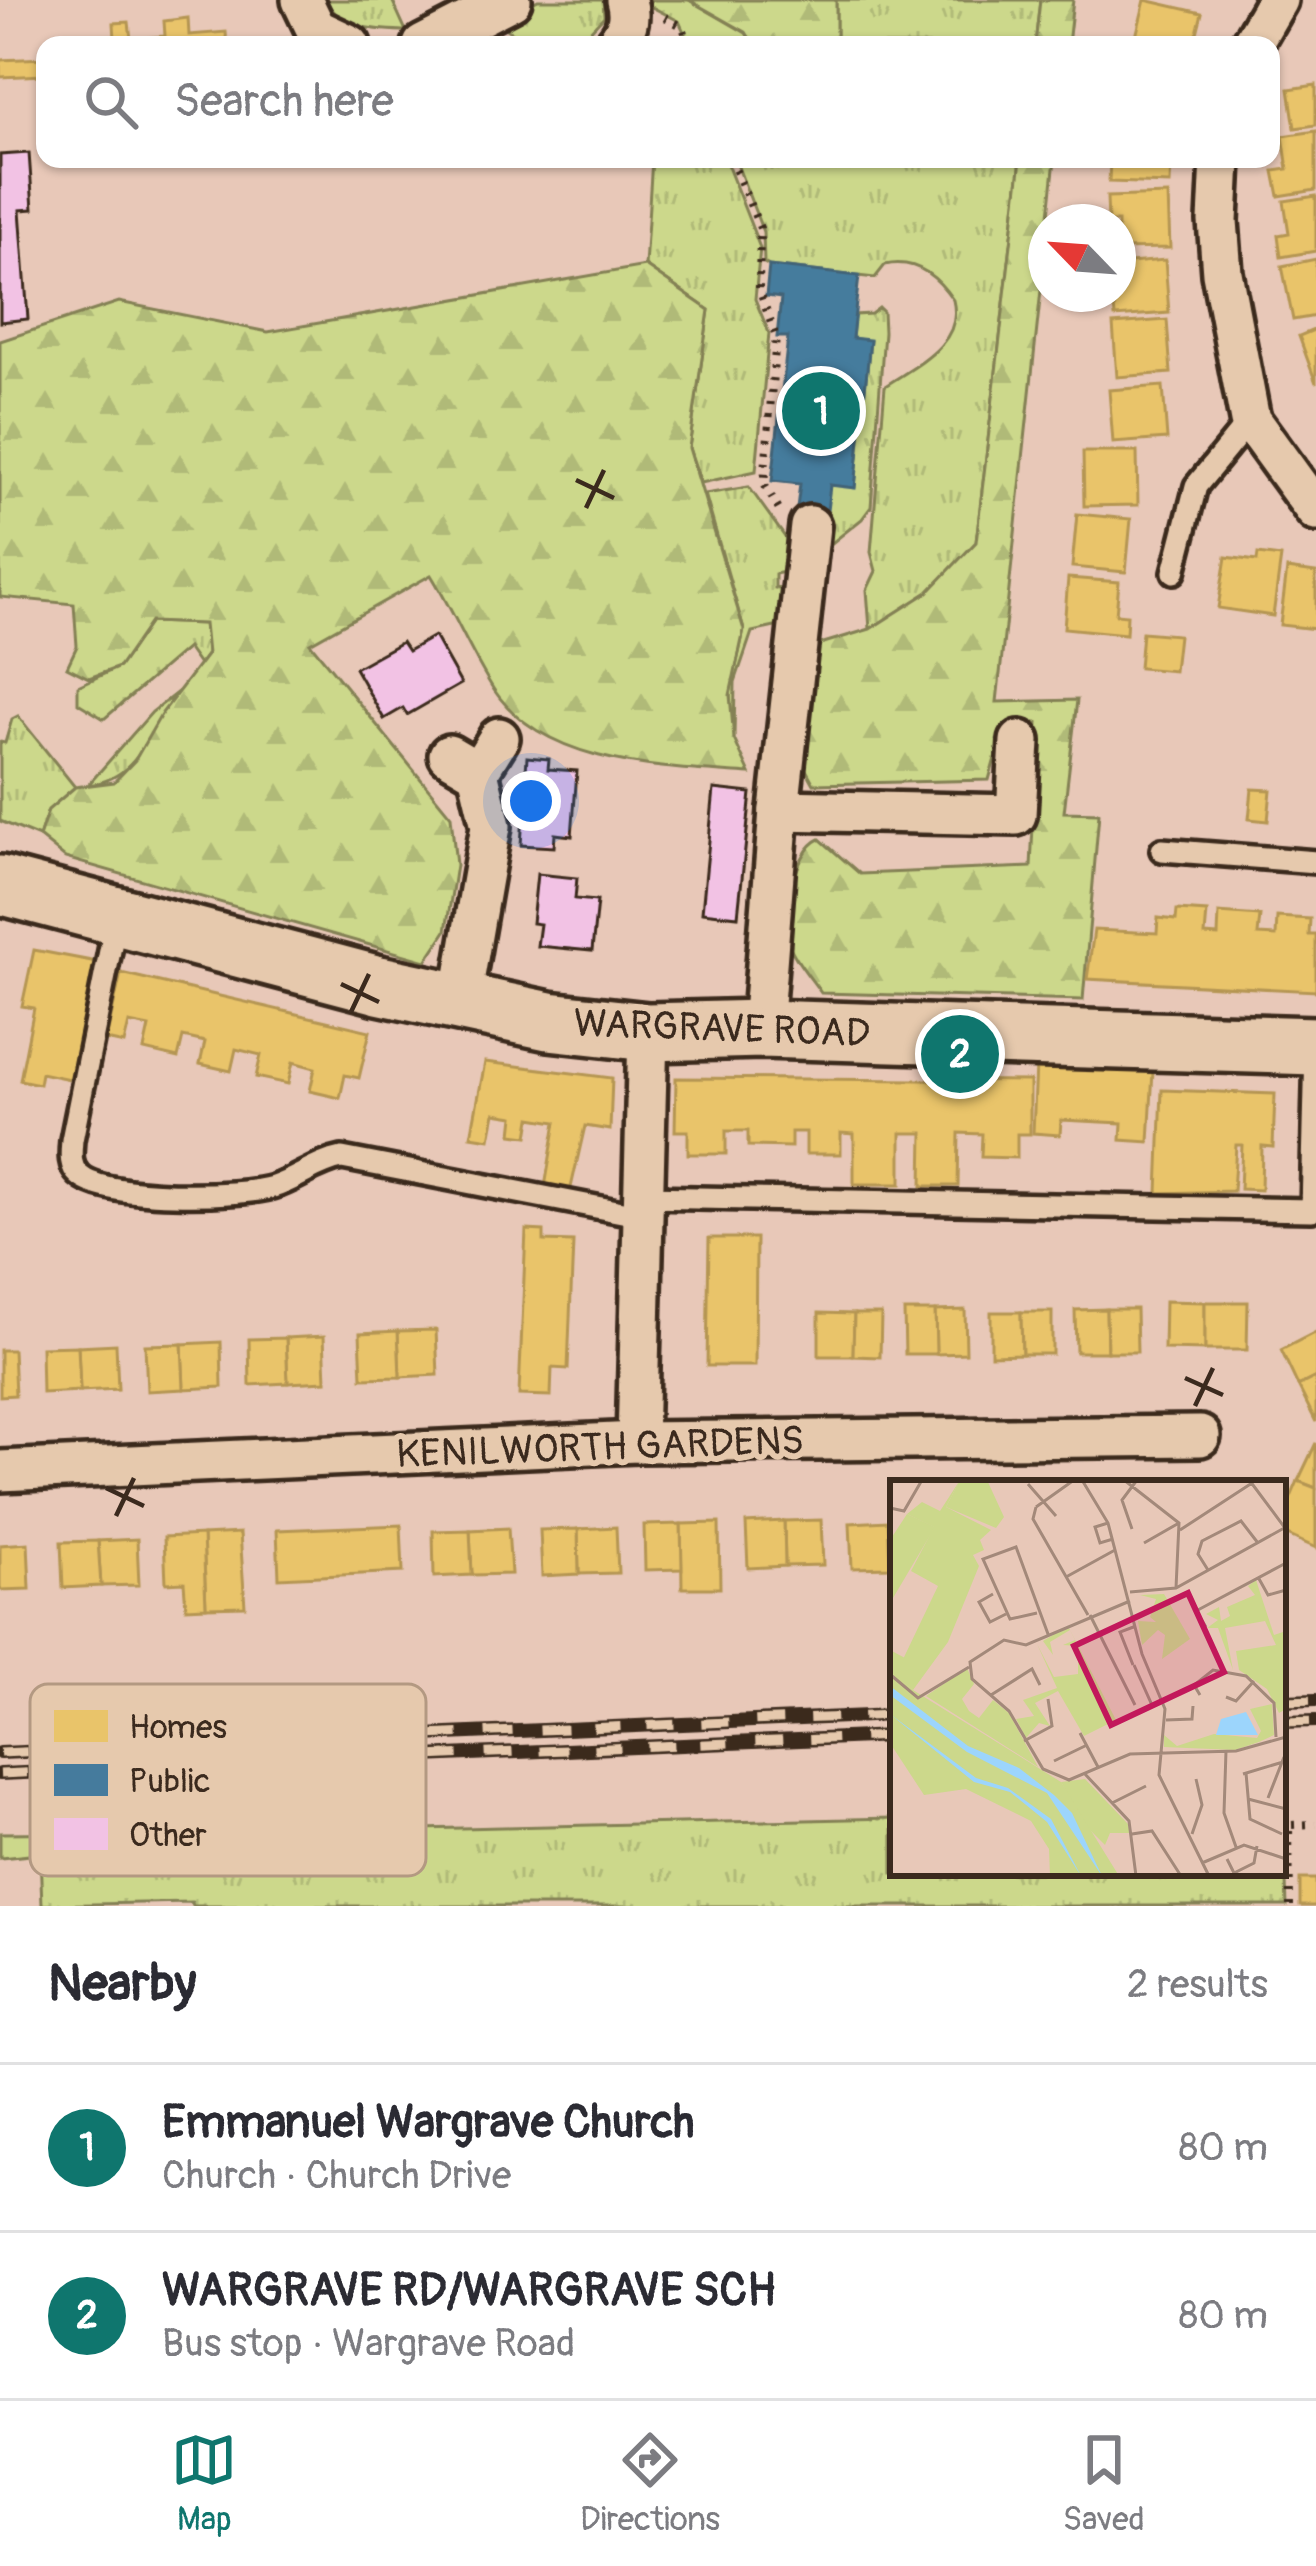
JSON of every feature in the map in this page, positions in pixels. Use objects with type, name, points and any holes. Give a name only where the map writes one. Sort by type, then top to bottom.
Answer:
[{"type":"street","points":[[302,0],[316,29],[331,36]]},
{"type":"street","points":[[453,36],[511,0]]},
{"type":"street","points":[[624,36],[630,13],[626,0]]},
{"type":"street","points":[[1256,36],[1277,0]]},
{"type":"street","points":[[1220,168],[1222,273],[1250,421],[1316,511]]},
{"type":"street","points":[[761,1029],[809,542]]},
{"type":"street","points":[[460,1004],[491,826],[464,763],[499,738]]},
{"type":"street","points":[[779,810],[1016,815],[1020,741]]},
{"type":"street","name":"WARGRAVE ROAD","points":[[0,885],[460,1004],[549,1021],[648,1032],[761,1029],[1316,1046]]},
{"type":"street","points":[[637,1442],[648,1032]]},
{"type":"street","name":"KENILWORTH GARDENS","points":[[0,1471],[637,1442],[1200,1436]]},
{"type":"lane","points":[[1174,572],[1196,486],[1250,421]]},
{"type":"lane","points":[[1162,850],[1316,862]]},
{"type":"lane","points":[[117,913],[71,1160],[77,1174],[116,1190],[213,1192],[272,1187],[320,1162],[342,1158],[643,1206],[1312,1210],[1316,1046]]},
{"type":"path","points":[[735,168],[760,228],[759,289],[776,337],[764,484],[809,542]]},
{"type":"path","points":[[1290,1906],[1289,1825],[1316,1824]]},
{"type":"green space","points":[[325,0],[392,0],[406,31],[350,23]]},
{"type":"green space","points":[[538,0],[603,0],[604,16],[585,36],[515,35],[506,29],[506,17]]},
{"type":"green space","points":[[650,0],[689,0],[748,36],[686,36],[679,21],[650,6]]},
{"type":"green space","points":[[689,0],[836,0],[836,36],[748,36]]},
{"type":"green space","points":[[836,0],[1040,0],[1036,36],[836,36]]},
{"type":"green space","points":[[1040,0],[1073,0],[1069,36],[1036,36]]},
{"type":"green space","points":[[651,168],[729,168],[760,248],[755,299],[769,333],[756,471],[701,483],[689,448],[709,310],[645,266]]},
{"type":"green space","points":[[738,168],[1020,168],[976,542],[929,592],[870,629],[867,590],[876,571],[871,552],[885,386],[944,341],[955,315],[953,300],[940,283],[906,264],[885,265],[875,278],[769,266],[764,263],[763,232]]},
{"type":"green space","points":[[1020,168],[1054,168],[1050,204],[1028,204],[1028,312],[1039,312],[997,702],[1077,700],[1064,812],[1099,813],[1083,1000],[821,993],[789,944],[792,887],[803,857],[820,839],[860,874],[1031,867],[1038,723],[1004,726],[989,780],[814,784],[804,766],[817,645],[870,629],[928,592],[976,542]]},
{"type":"green space","points":[[645,266],[709,310],[689,448],[744,630],[730,695],[734,739],[750,774],[610,759],[544,735],[494,690],[431,575],[310,643],[451,816],[456,865],[446,931],[426,961],[65,858],[39,837],[48,810],[75,787],[114,782],[135,760],[162,713],[207,654],[204,624],[150,622],[119,667],[89,678],[67,667],[77,646],[74,604],[0,597],[0,341],[119,302],[268,332]]},
{"type":"green space","points":[[879,308],[884,332],[871,507],[818,554],[830,485],[855,487],[870,341],[852,338],[854,315],[871,314]]},
{"type":"green space","points":[[749,487],[792,547],[789,571],[775,574],[775,588],[787,590],[784,625],[752,632],[735,682],[734,739],[730,694],[744,630],[705,494]]},
{"type":"green space","points":[[150,622],[205,624],[207,654],[199,665],[187,648],[104,719],[78,703],[78,686],[119,667]]},
{"type":"green space","points":[[179,691],[132,762],[106,781],[88,785],[152,712]]},
{"type":"green space","points":[[18,716],[75,787],[48,810],[39,837],[0,821],[0,742],[5,743],[12,719]]},
{"type":"green space","points":[[890,1818],[890,1876],[1286,1876],[1287,1906],[42,1905],[41,1876],[426,1876],[426,1829]]},
{"type":"green space","points":[[0,1833],[30,1833],[30,1855],[0,1858]]},
{"type":"building: Homes","points":[[1145,0],[1202,13],[1196,36],[1136,36]]},
{"type":"building: Homes","points":[[188,18],[189,35],[226,32],[226,36],[165,36],[164,21]]},
{"type":"building: Homes","points":[[129,22],[131,36],[115,36],[114,23]]},
{"type":"building: Homes","points":[[36,58],[36,75],[0,77],[0,60]]},
{"type":"building: Homes","points":[[1316,85],[1316,125],[1295,128],[1289,89]]},
{"type":"building: Homes","points":[[1316,131],[1316,190],[1279,196],[1274,171],[1288,169],[1283,136]]},
{"type":"building: Homes","points":[[1110,168],[1171,168],[1170,184],[1109,182]]},
{"type":"building: Homes","points":[[1168,195],[1170,248],[1136,249],[1136,204],[1107,204],[1107,197]]},
{"type":"building: Homes","points":[[1316,196],[1316,251],[1281,257],[1278,235],[1289,233],[1284,201]]},
{"type":"building: Homes","points":[[1316,259],[1316,316],[1293,320],[1282,266]]},
{"type":"building: Homes","points":[[1165,260],[1169,313],[1115,317],[1115,312],[1136,312],[1136,262]]},
{"type":"building: Homes","points":[[1167,320],[1171,373],[1117,377],[1113,324]]},
{"type":"building: Homes","points":[[1316,329],[1316,383],[1299,336]]},
{"type":"building: Homes","points":[[1163,386],[1167,439],[1113,443],[1109,390]]},
{"type":"building: Homes","points":[[1083,452],[1137,452],[1138,505],[1084,506]]},
{"type":"building: Homes","points":[[1077,514],[1131,519],[1126,572],[1072,567]]},
{"type":"building: Homes","points":[[1258,554],[1281,557],[1273,616],[1218,608],[1226,557],[1257,561]]},
{"type":"building: Homes","points":[[1287,569],[1316,573],[1316,629],[1280,625]]},
{"type":"building: Homes","points":[[1068,578],[1119,582],[1116,614],[1127,615],[1126,634],[1064,628]]},
{"type":"building: Homes","points":[[1142,632],[1178,635],[1174,671],[1139,668]]},
{"type":"building: Homes","points":[[1252,789],[1271,790],[1268,821],[1249,819]]},
{"type":"building: Homes","points":[[1177,910],[1207,912],[1205,935],[1218,936],[1219,913],[1260,916],[1258,935],[1276,936],[1277,917],[1310,919],[1309,935],[1316,935],[1316,991],[1087,979],[1094,930],[1157,933],[1158,918],[1176,920]]},
{"type":"building: Homes","points":[[34,950],[97,962],[74,1080],[41,1073],[39,1084],[20,1080],[34,1008],[22,1006]]},
{"type":"building: Homes","points":[[121,973],[370,1031],[359,1078],[345,1075],[340,1098],[310,1091],[315,1068],[293,1062],[288,1084],[256,1077],[261,1055],[236,1049],[231,1071],[200,1064],[205,1042],[183,1037],[178,1058],[144,1050],[149,1027],[129,1023],[124,1044],[106,1040]]},
{"type":"building: Homes","points":[[485,1062],[612,1078],[610,1130],[585,1126],[570,1192],[545,1187],[556,1122],[531,1118],[528,1136],[512,1134],[514,1116],[495,1113],[490,1139],[471,1136]]},
{"type":"building: Homes","points":[[1036,1065],[1153,1071],[1149,1142],[1121,1140],[1122,1123],[1061,1120],[1060,1135],[1033,1133]]},
{"type":"building: Homes","points":[[676,1078],[1030,1081],[1030,1134],[1017,1134],[1017,1158],[981,1157],[982,1134],[959,1133],[958,1186],[922,1186],[923,1133],[901,1133],[901,1184],[854,1184],[854,1134],[841,1133],[841,1154],[806,1154],[806,1132],[791,1132],[791,1147],[748,1146],[748,1131],[726,1131],[726,1154],[688,1154],[688,1131],[675,1131]]},
{"type":"building: Homes","points":[[1162,1090],[1275,1094],[1273,1147],[1262,1146],[1261,1190],[1240,1189],[1242,1145],[1236,1145],[1233,1191],[1158,1193]]},
{"type":"building: Homes","points":[[526,1230],[544,1231],[544,1241],[573,1242],[568,1369],[552,1368],[551,1396],[519,1395]]},
{"type":"building: Homes","points":[[709,1238],[756,1238],[755,1366],[707,1366]]},
{"type":"building: Homes","points":[[1165,1301],[1205,1302],[1205,1350],[1164,1349]]},
{"type":"building: Homes","points":[[1205,1302],[1248,1302],[1247,1350],[1205,1350]]},
{"type":"building: Homes","points":[[1106,1309],[1107,1352],[1076,1352],[1075,1310]]},
{"type":"building: Homes","points":[[1106,1309],[1136,1309],[1137,1352],[1107,1352]]},
{"type":"building: Homes","points":[[965,1310],[966,1353],[936,1354],[935,1311]]},
{"type":"building: Homes","points":[[904,1311],[935,1311],[936,1354],[905,1354]]},
{"type":"building: Homes","points":[[991,1312],[1021,1312],[1022,1354],[991,1355]]},
{"type":"building: Homes","points":[[1021,1312],[1052,1312],[1052,1354],[1022,1354]]},
{"type":"building: Homes","points":[[819,1313],[854,1314],[853,1356],[819,1356]]},
{"type":"building: Homes","points":[[854,1314],[881,1314],[880,1357],[853,1356]]},
{"type":"building: Homes","points":[[436,1330],[438,1375],[400,1377],[398,1331]]},
{"type":"building: Homes","points":[[398,1331],[400,1377],[362,1378],[360,1333]]},
{"type":"building: Homes","points":[[1316,1332],[1316,1377],[1298,1386],[1281,1350]]},
{"type":"building: Homes","points":[[324,1336],[326,1381],[288,1383],[286,1338]]},
{"type":"building: Homes","points":[[286,1338],[288,1383],[250,1385],[249,1339]]},
{"type":"building: Homes","points":[[221,1342],[222,1387],[184,1389],[182,1344]]},
{"type":"building: Homes","points":[[116,1344],[118,1389],[80,1391],[78,1346]]},
{"type":"building: Homes","points":[[182,1344],[184,1389],[147,1391],[145,1345]]},
{"type":"building: Homes","points":[[78,1346],[80,1391],[42,1393],[41,1347]]},
{"type":"building: Homes","points":[[0,1350],[13,1350],[15,1395],[0,1396]]},
{"type":"building: Homes","points":[[1316,1377],[1316,1422],[1298,1386]]},
{"type":"building: Homes","points":[[1316,1443],[1316,1488],[1298,1481]]},
{"type":"building: Homes","points":[[1298,1481],[1316,1488],[1316,1548],[1286,1534],[1286,1509]]},
{"type":"building: Homes","points":[[821,1520],[823,1565],[785,1566],[784,1521]]},
{"type":"building: Homes","points":[[784,1521],[785,1566],[748,1568],[746,1523]]},
{"type":"building: Homes","points":[[888,1521],[890,1567],[852,1568],[850,1523]]},
{"type":"building: Homes","points":[[719,1523],[720,1588],[682,1588],[681,1524]]},
{"type":"building: Homes","points":[[681,1524],[682,1569],[645,1570],[644,1525]]},
{"type":"building: Homes","points":[[401,1525],[403,1572],[279,1578],[277,1530]]},
{"type":"building: Homes","points":[[616,1527],[618,1573],[579,1574],[578,1529]]},
{"type":"building: Homes","points":[[508,1528],[511,1574],[472,1575],[470,1530]]},
{"type":"building: Homes","points":[[578,1529],[579,1574],[542,1576],[540,1530]]},
{"type":"building: Homes","points":[[470,1530],[472,1575],[434,1577],[433,1531]]},
{"type":"building: Homes","points":[[240,1533],[245,1606],[206,1607],[203,1535]]},
{"type":"building: Homes","points":[[203,1535],[206,1607],[186,1608],[184,1582],[166,1583],[164,1537]]},
{"type":"building: Homes","points":[[137,1539],[139,1585],[101,1586],[98,1541]]},
{"type":"building: Homes","points":[[98,1541],[101,1586],[63,1588],[61,1542]]},
{"type":"building: Homes","points":[[28,1543],[30,1589],[0,1590],[0,1545]]},
{"type":"building: Homes","points":[[1300,1879],[1316,1879],[1316,1906],[1300,1906]]},
{"type":"building: Public","points":[[769,266],[859,276],[852,338],[870,340],[855,488],[830,485],[826,519],[796,516],[800,484],[772,481],[788,337],[777,337],[781,298],[766,296]]},
{"type":"building: Other","points":[[29,153],[33,209],[20,210],[28,319],[0,322],[0,155]]},
{"type":"building: Other","points":[[434,636],[461,684],[407,715],[403,708],[384,719],[355,668],[402,642],[408,651]]},
{"type":"building: Other","points":[[527,757],[549,759],[548,769],[577,771],[572,836],[555,834],[554,847],[521,845]]},
{"type":"building: Other","points":[[714,789],[751,793],[738,916],[702,912]]},
{"type":"building: Other","points":[[537,874],[577,878],[575,899],[597,901],[592,951],[537,946],[540,924],[532,923]]},
{"type":"railway","points":[[1286,1701],[1316,1700]]},
{"type":"railway","points":[[426,1735],[890,1715]]},
{"type":"railway","points":[[1286,1722],[1316,1721]]},
{"type":"railway","points":[[426,1756],[890,1736]]},
{"type":"railway","points":[[0,1753],[30,1752]]},
{"type":"railway","points":[[0,1774],[30,1773]]},
{"type":"place","name":"Emmanuel Wargrave Church","points":[[821,411]]},
{"type":"place","name":"WARGRAVE RD/WARGRAVE SCH","points":[[960,1054]]}]
